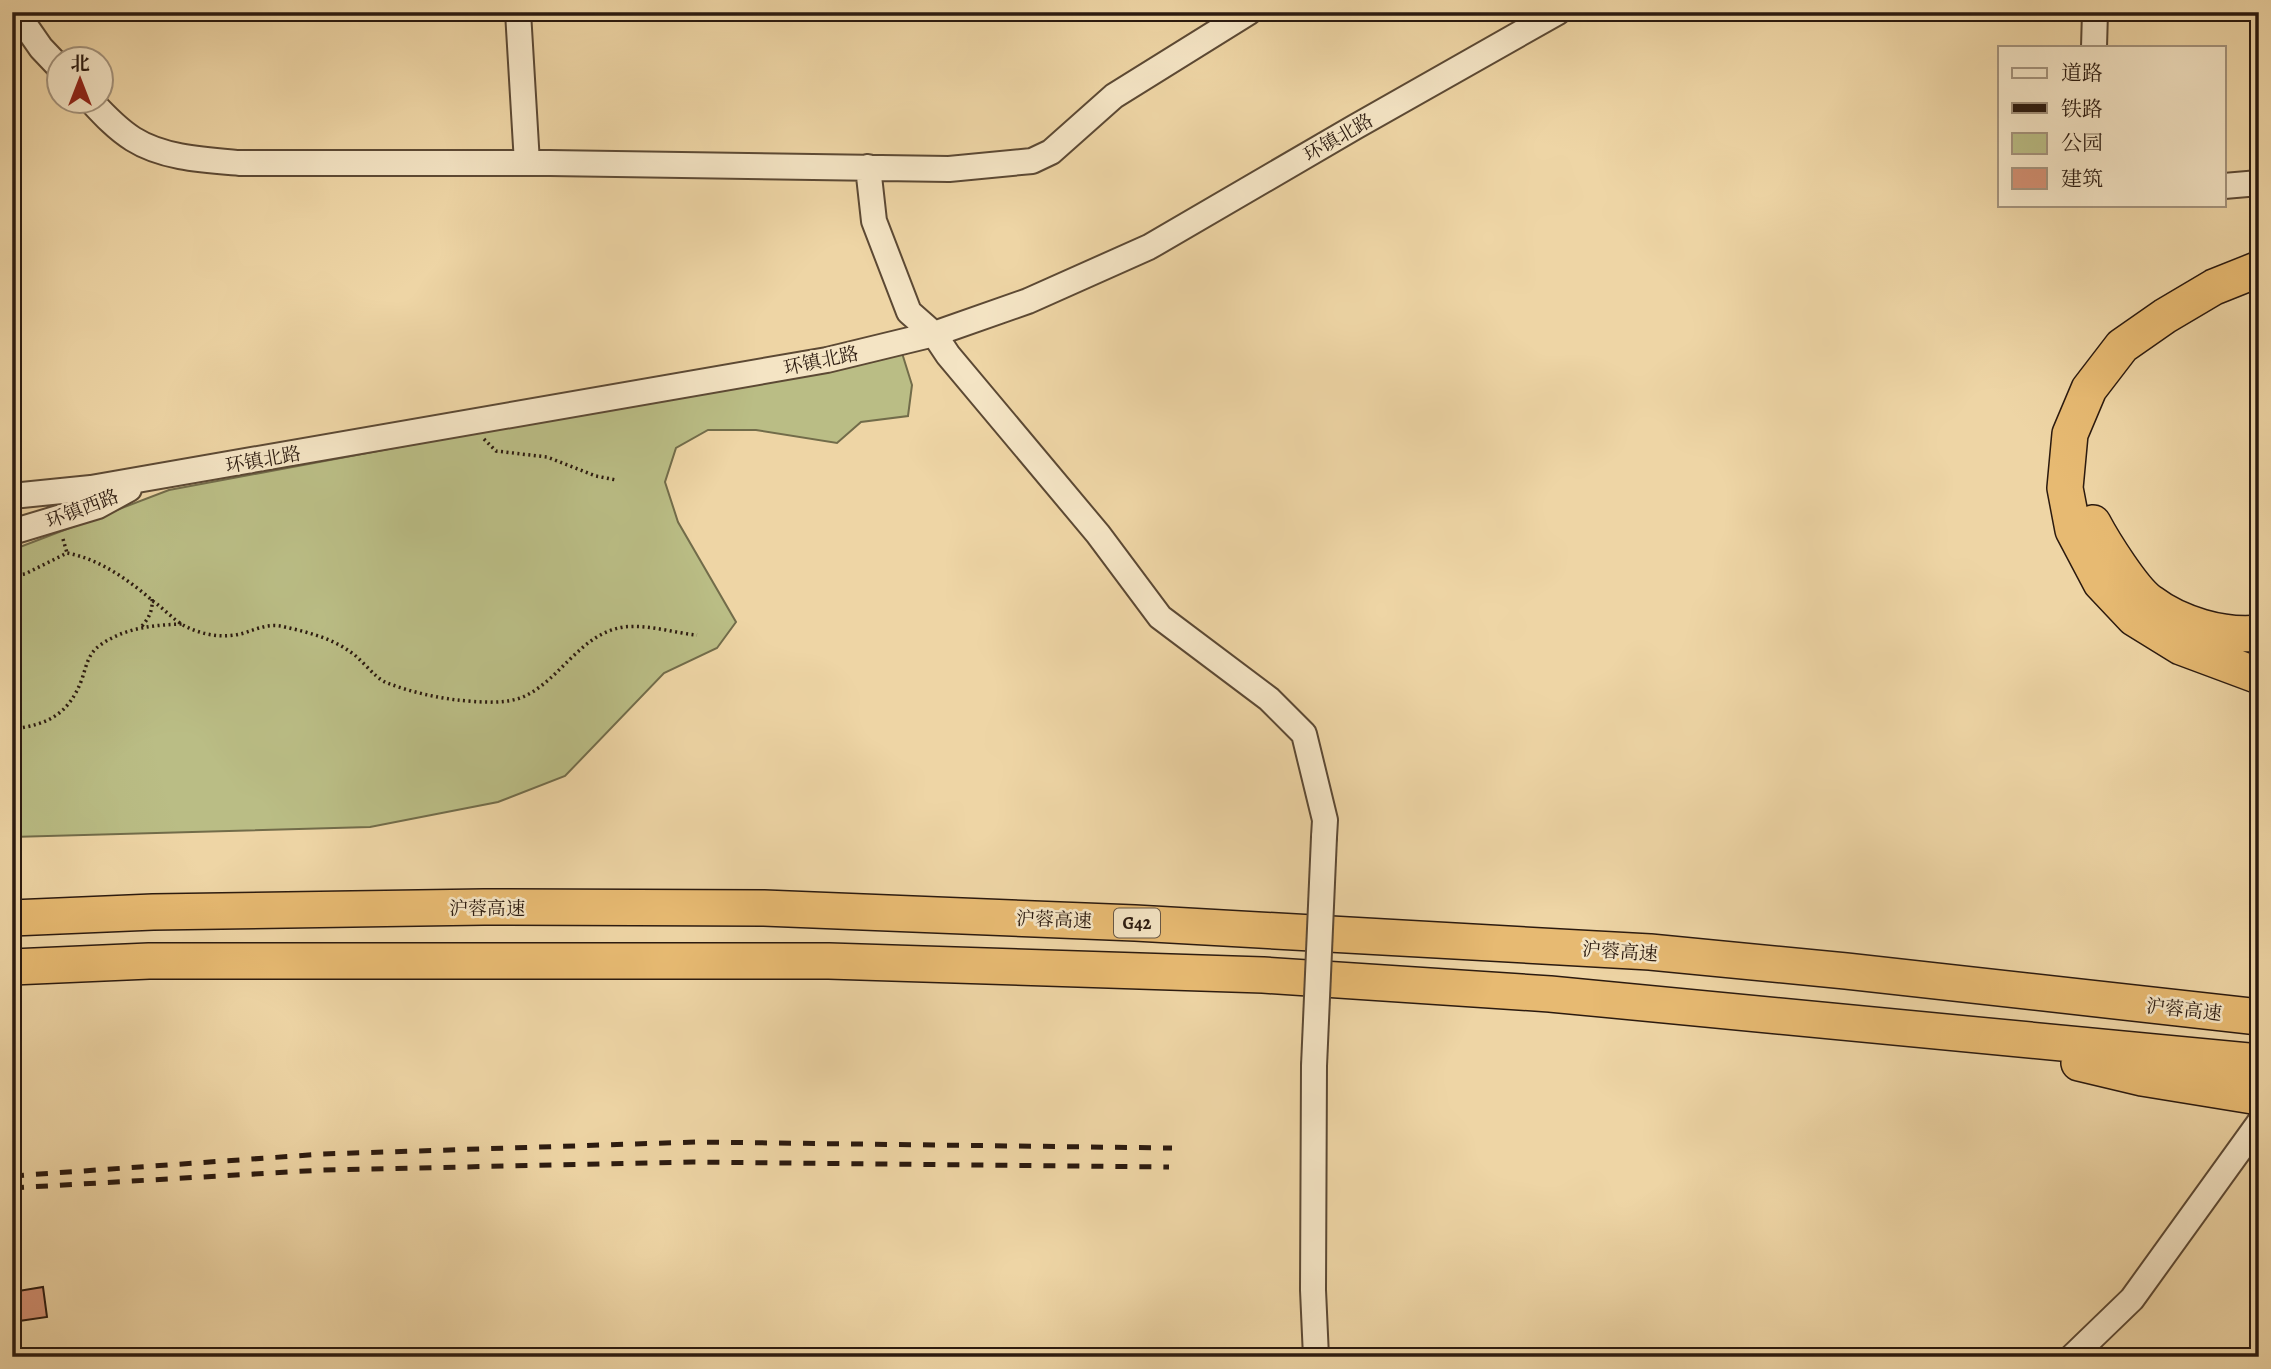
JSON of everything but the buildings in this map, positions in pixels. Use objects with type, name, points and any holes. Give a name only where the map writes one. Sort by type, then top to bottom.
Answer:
[{"type":"highway","points":[[2259,269],[2214,287],[2122,346],[2089,389],[2070,434],[2065,488],[2073,530],[2101,583],[2134,618],[2181,647],[2259,676]]},
{"type":"highway","points":[[2259,291],[2222,306],[2148,351],[2111,393],[2092,439],[2087,488],[2094,525],[2123,569],[2149,601],[2188,623],[2244,635],[2259,633]]},
{"type":"highway","name":"沪蓉高速","points":[[12,918],[263,910],[736,908],[1135,923],[1650,952],[2259,1017]]},
{"type":"highway","points":[[12,967],[149,961],[829,961],[1250,975],[1550,994],[2259,1062]]},
{"type":"highway","points":[[1950,1032],[2256,1105]]},
{"type":"street","points":[[16,12],[46,53]]},
{"type":"street","points":[[519,12],[527,163]]},
{"type":"street","points":[[105,116],[133,139],[160,151],[205,160],[240,163],[527,163],[949,169],[1032,161],[1051,152],[1114,96],[1249,12]]},
{"type":"street","name":"环镇北路","points":[[12,496],[91,488],[827,360],[934,334],[1028,301],[1149,247],[1558,12]]},
{"type":"street","points":[[2094,46],[2095,12]]},
{"type":"street","points":[[868,167],[874,221],[909,312],[934,334],[948,355],[1098,534],[1160,617],[1269,699],[1304,734],[1325,820],[1314,1066],[1313,1290],[1316,1357]]},
{"type":"street","points":[[2226,186],[2259,183]]},
{"type":"street","name":"环镇西路","points":[[12,533],[98,506],[149,478]]},
{"type":"street","points":[[2072,1357],[2132,1298],[2256,1105]]},
{"type":"path","points":[[476,421],[487,443],[496,451],[547,457],[596,476],[616,480]]},
{"type":"path","points":[[12,576],[25,574],[67,554],[75,555],[126,579],[182,624],[214,635],[227,636],[268,625],[282,626],[337,643],[365,662],[382,681],[458,700],[512,700],[524,696],[536,689],[579,650],[610,631],[624,627],[697,635]]},
{"type":"path","points":[[141,628],[150,615],[152,599]]},
{"type":"path","points":[[12,729],[35,726],[66,708],[81,680],[88,659],[97,646],[122,633],[141,628],[182,624]]},
{"type":"green space","points":[[902,353],[912,385],[908,416],[861,422],[837,443],[756,430],[708,430],[676,448],[665,482],[678,522],[736,622],[717,648],[664,673],[565,776],[498,802],[370,827],[12,837],[12,550],[169,490]]},
{"type":"railway","points":[[12,1176],[323,1154],[696,1142],[1172,1148]]},
{"type":"railway","points":[[12,1188],[323,1170],[693,1162],[1169,1167]]}]
